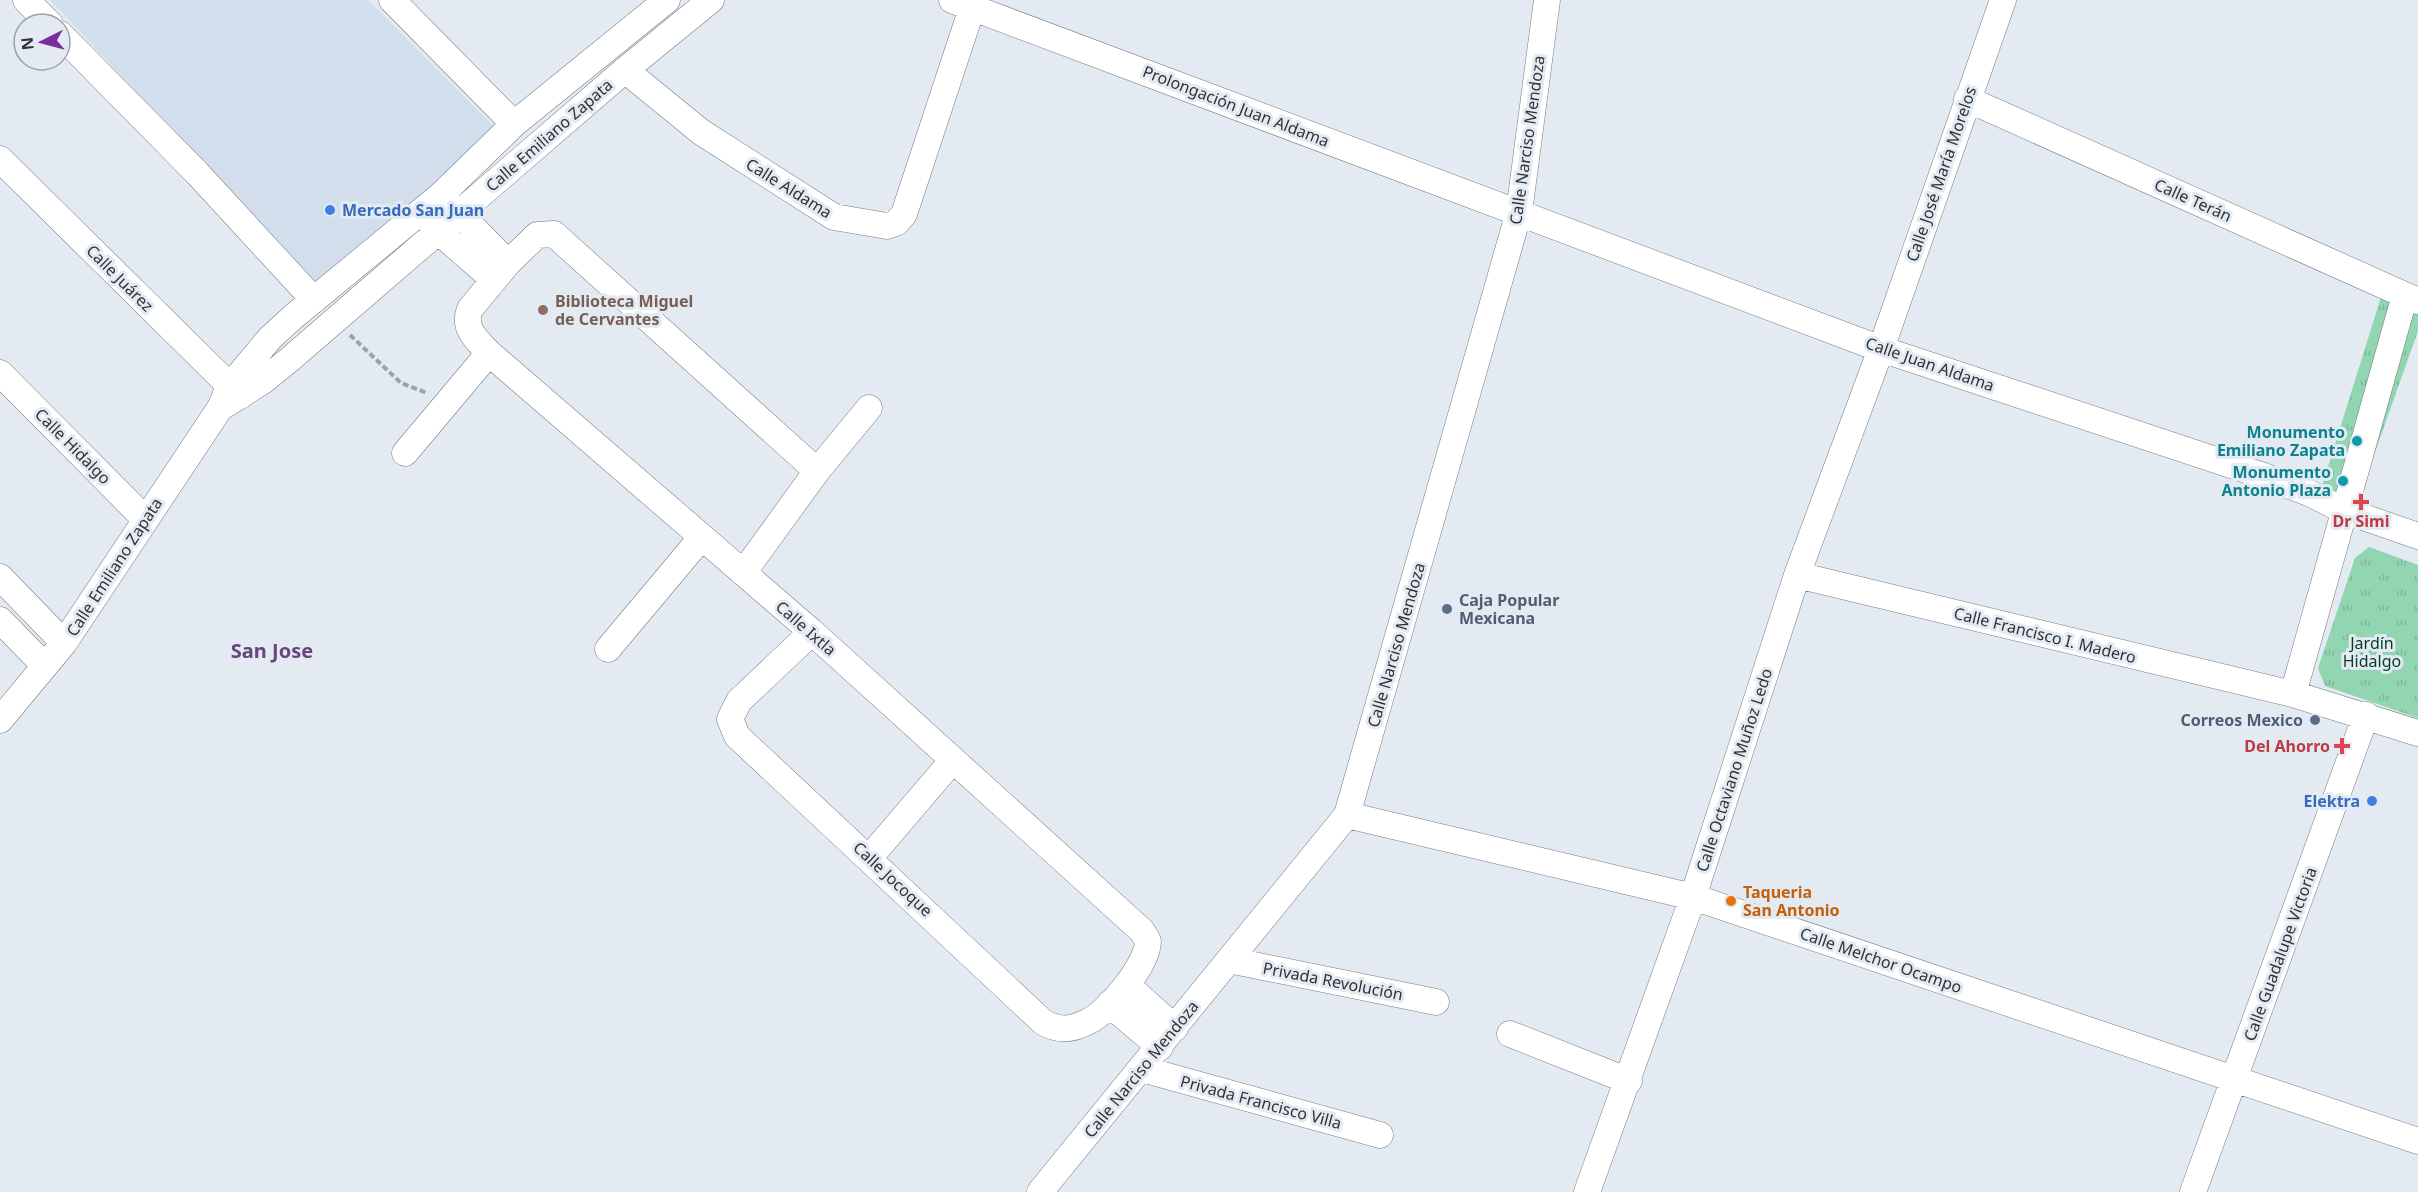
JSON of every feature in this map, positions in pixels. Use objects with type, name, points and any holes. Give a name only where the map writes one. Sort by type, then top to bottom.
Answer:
[{"type":"street","points":[[26,0],[38,12]]},
{"type":"street","points":[[392,0],[514,124]]},
{"type":"street","name":"Calle Emiliano Zapata","points":[[0,720],[64,643],[145,519],[270,338],[441,195],[514,124],[667,0]]},
{"type":"street","name":"Calle Emiliano Zapata","points":[[230,397],[289,360],[625,70],[711,0]]},
{"type":"street","name":"Calle Narciso Mendoza","points":[[1040,1192],[1347,815],[1519,212],[1547,0]]},
{"type":"street","name":"Calle José María Morelos","points":[[1881,349],[2003,0]]},
{"type":"street","name":"Calle Aldama","points":[[625,70],[701,132],[834,217],[887,226],[896,223],[904,214],[962,4]]},
{"type":"street","name":"Prolongación Juan Aldama","points":[[962,4],[1519,212]]},
{"type":"street","points":[[72,46],[197,173],[314,300]]},
{"type":"street","name":"Calle Terán","points":[[1967,99],[2412,298]]},
{"type":"street","name":"Calle Juárez","points":[[0,159],[230,397]]},
{"type":"street","points":[[441,195],[458,213],[500,271]]},
{"type":"street","points":[[421,210],[439,232],[500,271]]},
{"type":"street","name":"Calle Juan Aldama","points":[[1519,212],[1881,349],[2261,475],[2309,493],[2343,510],[2418,536]]},
{"type":"street","points":[[500,271],[537,235],[554,234],[564,240],[817,471]]},
{"type":"street","name":"Calle Ixtla","points":[[500,271],[467,316],[473,336],[701,538],[812,632],[952,761],[1125,913],[1148,941],[1144,957],[1127,985]]},
{"type":"street","points":[[2293,694],[2343,510],[2412,298]]},
{"type":"street","name":"Calle Octaviano Muñoz Ledo","points":[[1587,1192],[1629,1081],[1693,897],[1797,575],[1881,349]]},
{"type":"street","points":[[405,453],[489,352]]},
{"type":"street","name":"Calle Hidalgo","points":[[0,373],[145,519]]},
{"type":"street","points":[[743,573],[817,471],[869,408]]},
{"type":"street","points":[[608,649],[701,538]]},
{"type":"street","name":"Calle Francisco I. Madero","points":[[1797,575],[2293,694],[2418,733]]},
{"type":"street","points":[[0,577],[64,643]]},
{"type":"street","points":[[0,620],[45,666]]},
{"type":"street","name":"Calle Jocoque","points":[[812,632],[740,701],[730,719],[737,736],[1043,1022],[1053,1028],[1065,1029],[1090,1022],[1109,1004]]},
{"type":"street","name":"Calle Guadalupe Victoria","points":[[2193,1192],[2366,715]]},
{"type":"street","points":[[870,858],[952,761]]},
{"type":"street","name":"Calle Melchor Ocampo","points":[[1347,815],[1693,897],[2418,1141]]},
{"type":"street","name":"Privada Revolución","points":[[1229,960],[1436,1002]]},
{"type":"street","points":[[1127,985],[1167,1037],[1109,1004],[1127,985]]},
{"type":"street","points":[[1510,1034],[1629,1081]]},
{"type":"street","name":"Privada Francisco Villa","points":[[1142,1069],[1380,1134]]},
{"type":"path","points":[[334,320],[401,383],[447,401]]},
{"type":"shaded area","name":"Mercado San Juan","points":[[50,0],[368,0],[500,133],[321,287],[72,23],[72,12],[61,12]]},
{"type":"green space","points":[[2381,297],[2418,314],[2418,331],[2357,503],[2321,489]]},
{"type":"green space","name":"Jardín Hidalgo","points":[[2369,547],[2418,565],[2418,718],[2325,686],[2318,668],[2355,558]]},
{"type":"place","name":"Mercado San Juan","points":[[330,210]]},
{"type":"place","name":"Biblioteca Miguel de Cervantes","points":[[543,310]]},
{"type":"place","name":"Monumento Emiliano Zapata","points":[[2357,441]]},
{"type":"place","name":"Monumento Antonio Plaza","points":[[2343,481]]},
{"type":"place","name":"Dr Simi","points":[[2361,502]]},
{"type":"place","name":"Caja Popular Mexicana","points":[[1447,609]]},
{"type":"place","name":"Correos Mexico","points":[[2315,720]]},
{"type":"place","name":"Del Ahorro","points":[[2342,746]]},
{"type":"place","name":"Elektra","points":[[2372,801]]},
{"type":"place","name":"Taqueria San Antonio","points":[[1731,901]]},
{"type":"district","name":"San Jose","points":[[272,651]]}]
